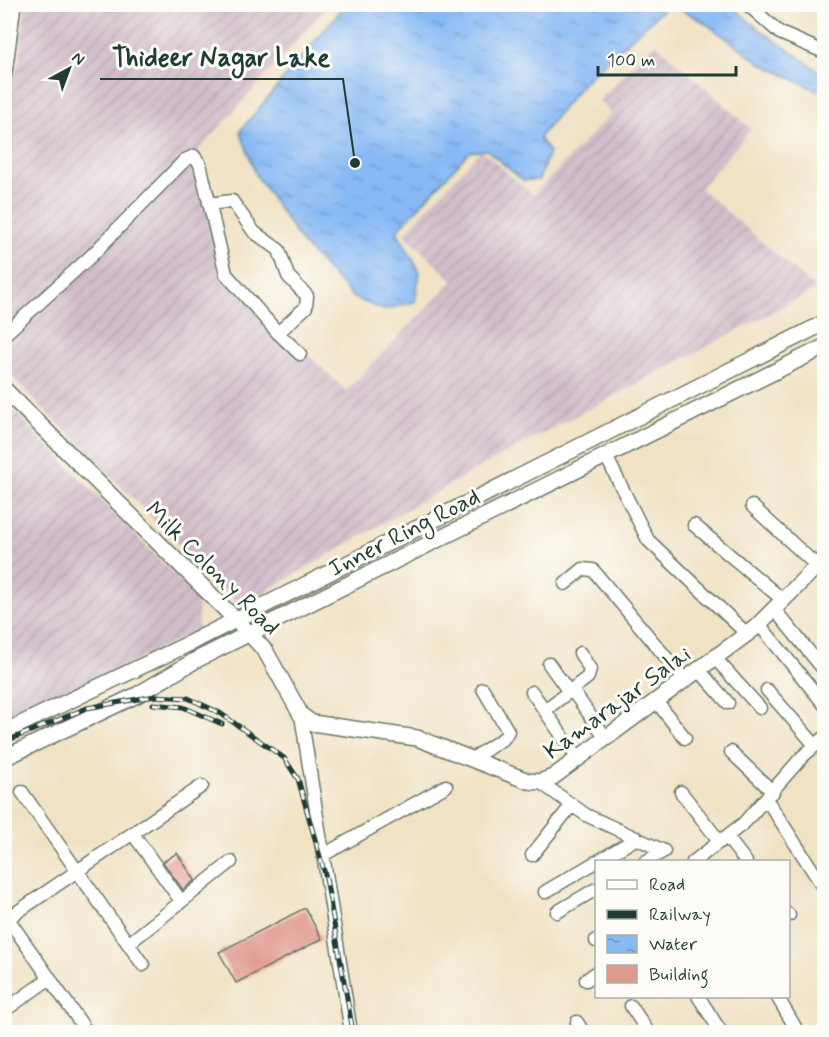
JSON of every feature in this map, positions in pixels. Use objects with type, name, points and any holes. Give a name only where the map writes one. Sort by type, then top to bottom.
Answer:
[{"type":"main road","points":[[4,73],[13,4]]},
{"type":"main road","name":"Inner Ring Road","points":[[4,732],[234,621],[825,323]]},
{"type":"main road","name":"Inner Ring Road","points":[[4,758],[137,695],[196,660],[825,347]]},
{"type":"main road","name":"Milk Colony Road","points":[[4,389],[234,621],[250,634],[266,652],[301,715]]},
{"type":"main road","name":"Kamarajar Salai","points":[[301,715],[322,726],[417,738],[528,781],[540,783],[553,777],[578,759],[753,629],[821,562]]},
{"type":"street","points":[[747,4],[780,33],[825,52]]},
{"type":"street","points":[[4,335],[91,256],[189,157],[198,159],[223,268],[278,333],[300,354]]},
{"type":"street","points":[[209,204],[232,201],[254,232],[279,250],[288,276],[307,296],[306,307],[278,333]]},
{"type":"street","points":[[606,456],[648,540],[753,629],[825,704]]},
{"type":"street","points":[[752,506],[821,562]]},
{"type":"street","points":[[694,525],[779,604],[825,670]]},
{"type":"street","points":[[565,584],[583,569],[592,570],[685,680]]},
{"type":"street","points":[[545,710],[590,673],[580,653]]},
{"type":"street","points":[[715,658],[760,708]]},
{"type":"street","points":[[549,664],[606,738]]},
{"type":"street","points":[[699,670],[728,703]]},
{"type":"street","points":[[472,759],[504,738],[508,731],[483,689]]},
{"type":"street","points":[[694,860],[723,839],[770,796],[820,741],[767,690]]},
{"type":"street","points":[[532,692],[578,759]]},
{"type":"street","points":[[656,701],[685,738]]},
{"type":"street","name":"Milk Colony Road","points":[[301,715],[325,854],[351,1032]]},
{"type":"street","points":[[732,752],[770,796],[825,888]]},
{"type":"street","points":[[540,783],[571,806],[664,850],[647,860]]},
{"type":"street","points":[[87,1032],[6,918],[79,872],[202,786]]},
{"type":"street","points":[[325,854],[446,786]]},
{"type":"street","points":[[22,792],[143,965]]},
{"type":"street","points":[[681,792],[745,860]]},
{"type":"street","points":[[532,855],[571,806]]},
{"type":"street","points":[[133,834],[181,901]]},
{"type":"street","points":[[600,860],[637,838]]},
{"type":"street","points":[[128,944],[231,862]]},
{"type":"street","points":[[545,892],[595,863]]},
{"type":"street","points":[[557,912],[595,890]]},
{"type":"street","points":[[4,1011],[50,978]]},
{"type":"street","points":[[699,998],[721,1032]]},
{"type":"street","points":[[778,998],[798,1032]]},
{"type":"street","points":[[631,1006],[648,1032]]},
{"type":"shaded area","points":[[25,5],[329,5],[197,152],[238,288],[346,391],[453,281],[404,234],[481,150],[533,195],[611,114],[599,100],[655,43],[751,129],[700,188],[816,289],[485,464],[240,606],[5,370],[5,88],[19,63]]},
{"type":"shaded area","points":[[5,402],[198,599],[198,630],[5,725]]},
{"type":"water","points":[[345,5],[668,5],[584,82],[539,138],[549,152],[539,180],[522,180],[487,150],[469,152],[397,231],[420,272],[415,302],[383,310],[354,298],[302,243],[256,175],[240,131]]},
{"type":"water","points":[[672,5],[730,5],[759,29],[824,75],[824,88],[818,91],[762,64],[702,21]]},
{"type":"building","points":[[177,853],[195,880],[183,890],[163,862]]},
{"type":"building","points":[[305,908],[322,939],[236,983],[219,952]]},
{"type":"railway","points":[[4,742],[87,708],[155,696],[188,698],[220,713],[284,758],[298,779],[326,878],[353,1032]]},
{"type":"railway","points":[[153,704],[183,707],[222,724]]},
{"type":"place","name":"Thideer Nagar Lake","points":[[355,163]]}]
